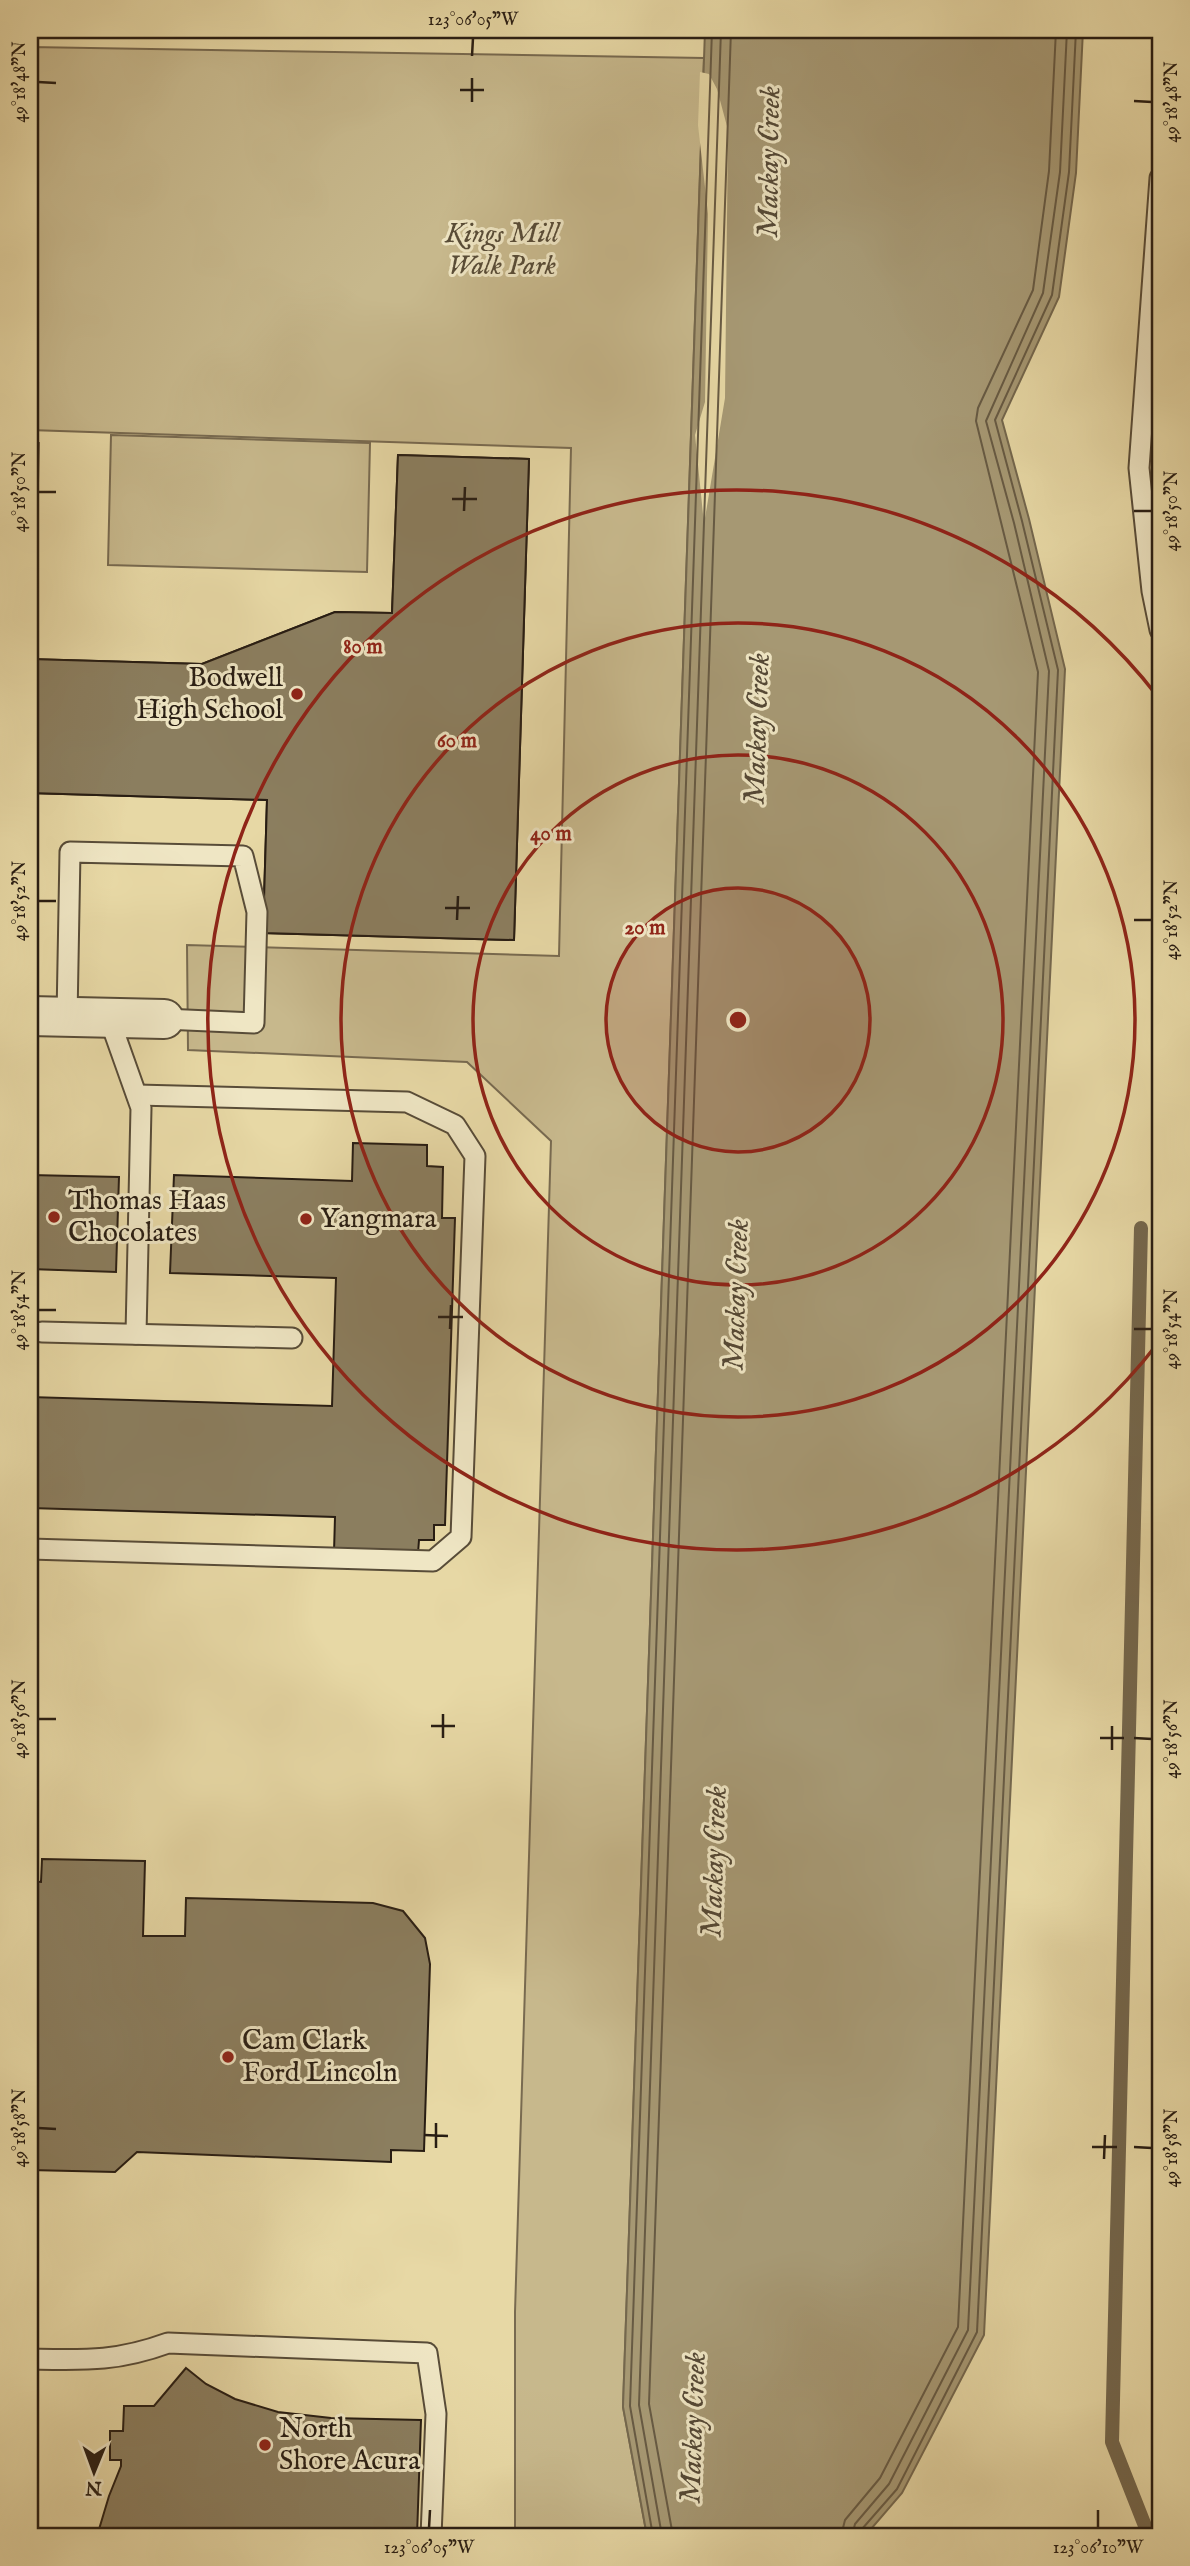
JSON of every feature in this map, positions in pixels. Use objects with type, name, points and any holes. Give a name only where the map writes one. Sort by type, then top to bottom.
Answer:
[{"type":"street","points":[[30,1016],[164,1019]]},
{"type":"lane","points":[[1160,178],[1139,468],[1152,591],[1160,631]]},
{"type":"lane","points":[[67,1017],[70,852],[243,856],[257,912],[254,1023],[164,1019]]},
{"type":"lane","points":[[109,1018],[141,1108],[136,1334]]},
{"type":"lane","points":[[30,1549],[433,1561],[461,1537],[475,1156],[455,1125],[407,1102],[137,1095]]},
{"type":"lane","points":[[42,1332],[292,1338]]},
{"type":"lane","points":[[30,2359],[93,2361],[134,2355],[168,2343],[426,2353],[436,2414],[431,2536]]},
{"type":"green space","name":"Kings Mill Walk Park","points":[[30,47],[704,58],[623,2407],[647,2536],[515,2536],[515,2312],[551,1141],[467,1062],[188,1050],[187,945],[559,956],[571,448],[30,430]]},
{"type":"green space","points":[[111,435],[370,443],[367,572],[108,565]]},
{"type":"green space","points":[[30,443],[39,443],[37,523],[30,523]]},
{"type":"water","name":"Mackay Creek","points":[[705,30],[1083,30],[1076,173],[1059,297],[1002,420],[1065,669],[984,2335],[902,2493],[865,2536],[647,2536],[623,2407]]},
{"type":"pier","points":[[700,72],[709,74],[717,89],[728,130],[725,398],[704,524],[695,435],[705,402],[708,214],[698,125]]},
{"type":"building","name":"Bodwell High School","points":[[398,455],[529,459],[514,940],[263,933],[267,800],[30,793],[30,659],[202,664],[335,612],[392,613]]},
{"type":"building","name":"Bodwell High School","points":[[398,455],[529,459],[514,940],[263,933],[267,800],[30,793],[30,659],[202,664],[335,612],[392,613]]},
{"type":"building","points":[[353,1143],[427,1145],[427,1166],[443,1167],[442,1218],[455,1218],[445,1525],[434,1525],[434,1540],[419,1540],[418,1554],[334,1552],[335,1517],[30,1508],[30,1397],[332,1406],[336,1278],[170,1273],[174,1175],[352,1181]]},
{"type":"building","points":[[30,1175],[119,1177],[116,1272],[30,1269]]},
{"type":"building","name":"Cam Clark Ford Lincoln","points":[[42,1859],[145,1861],[143,1936],[185,1936],[186,1898],[373,1903],[403,1911],[425,1938],[430,1964],[424,2151],[391,2150],[391,2162],[137,2152],[115,2172],[30,2170],[30,1881],[41,1882]]},
{"type":"building","name":"North Shore Acura","points":[[186,2368],[206,2384],[235,2399],[278,2412],[331,2418],[421,2420],[417,2536],[97,2536],[121,2466],[121,2460],[110,2460],[110,2431],[123,2431],[124,2406],[154,2406]]},
{"type":"waterway","points":[[1141,1228],[1112,2442],[1149,2536]]},
{"type":"place","name":"Bodwell High School","points":[[297,694]]},
{"type":"place","name":"Thomas Haas Chocolates","points":[[54,1217]]},
{"type":"place","name":"Yangmara","points":[[306,1219]]},
{"type":"place","name":"Cam Clark Ford Lincoln","points":[[228,2057]]},
{"type":"place","name":"North Shore Acura","points":[[265,2445]]}]
